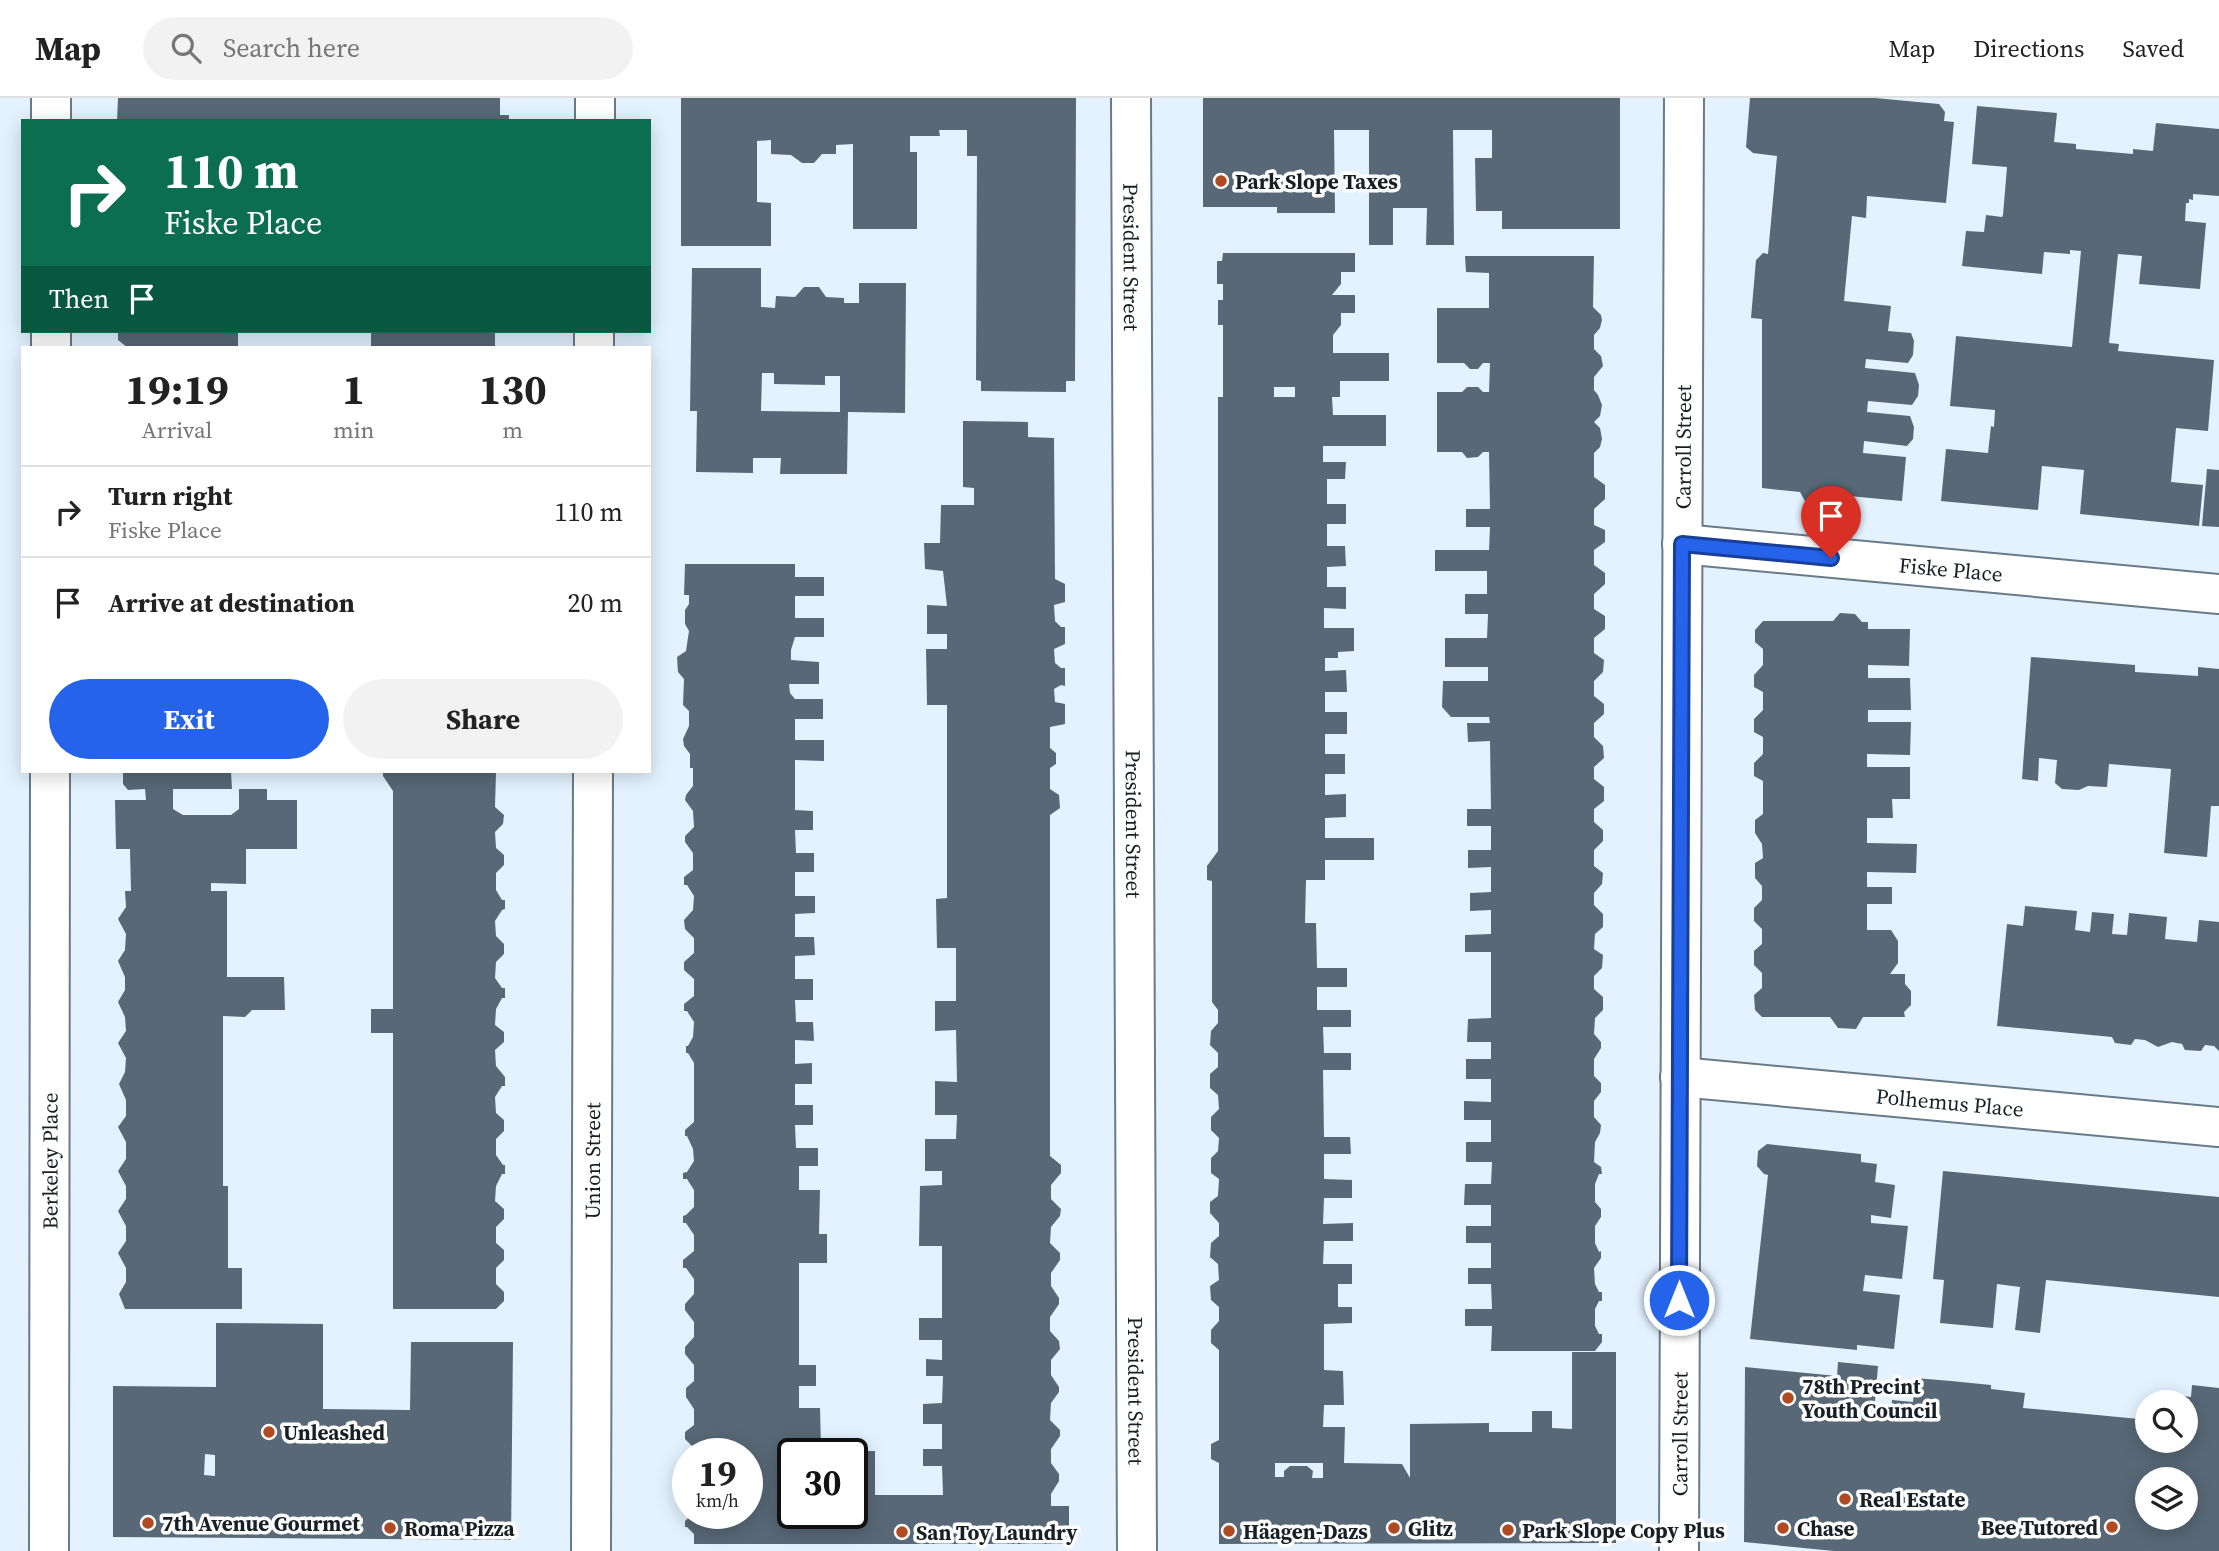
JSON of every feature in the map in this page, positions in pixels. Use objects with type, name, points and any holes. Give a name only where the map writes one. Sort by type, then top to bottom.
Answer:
[{"type":"street","points":[[51,98],[51,119]]},
{"type":"street","points":[[595,98],[595,119]]},
{"type":"street","name":"President Street","points":[[1131,98],[1138,1551]]},
{"type":"street","name":"Carroll Street","points":[[1679,1551],[1684,98]]},
{"type":"street","name":"Fiske Place","points":[[1682,544],[2219,594]]},
{"type":"street","name":"Berkeley Place","points":[[49,1551],[50,773]]},
{"type":"street","name":"Union Street","points":[[591,1551],[593,773]]},
{"type":"street","name":"Polhemus Place","points":[[1680,1077],[2219,1127]]},
{"type":"building","points":[[118,98],[500,98],[500,115],[509,115],[509,119],[117,119]]},
{"type":"building","points":[[681,98],[1076,98],[1075,381],[1066,381],[1066,392],[981,391],[981,381],[976,380],[977,156],[967,156],[967,130],[939,130],[940,136],[910,136],[910,152],[917,152],[917,229],[853,229],[853,144],[836,145],[836,154],[822,154],[814,163],[802,163],[791,155],[771,154],[771,140],[757,141],[757,202],[771,203],[771,246],[681,246]]},
{"type":"building","points":[[1203,98],[1620,98],[1620,229],[1502,229],[1502,211],[1476,211],[1475,158],[1492,158],[1492,130],[1453,130],[1454,245],[1426,245],[1427,208],[1393,208],[1393,245],[1369,245],[1369,130],[1334,130],[1335,213],[1277,213],[1277,207],[1203,207]]},
{"type":"building","points":[[1750,98],[1875,98],[1939,104],[1945,112],[1944,121],[1954,122],[1946,203],[1867,196],[1866,218],[1852,216],[1844,301],[1891,306],[1888,331],[1911,333],[1914,341],[1913,355],[1908,363],[1866,359],[1865,368],[1915,373],[1919,385],[1918,396],[1912,405],[1868,401],[1867,412],[1910,416],[1914,427],[1913,439],[1907,446],[1864,441],[1863,453],[1906,457],[1902,501],[1828,494],[1822,504],[1806,503],[1800,492],[1762,488],[1762,319],[1751,318],[1756,260],[1763,253],[1768,254],[1777,156],[1753,153],[1746,147]]},
{"type":"building","points":[[1977,106],[2057,113],[2054,142],[2076,144],[2076,149],[2133,154],[2133,149],[2153,151],[2156,123],[2219,129],[2219,196],[2193,194],[2193,200],[2189,199],[2189,203],[2186,203],[2185,221],[2206,223],[2200,289],[2139,284],[2142,256],[2118,254],[2109,343],[2119,344],[2118,351],[2214,360],[2208,431],[2176,428],[2171,482],[2203,485],[2199,526],[2080,514],[2084,470],[2042,466],[2038,510],[1941,501],[1946,449],[1988,453],[1991,426],[1994,427],[1995,410],[1950,406],[1956,336],[2072,347],[2081,251],[2070,250],[2070,254],[2044,252],[2042,274],[1962,266],[1966,231],[1984,232],[1986,215],[2003,215],[2007,167],[1972,164]]},
{"type":"building","points":[[1223,253],[1355,253],[1355,272],[1341,272],[1341,284],[1332,295],[1355,295],[1355,313],[1341,313],[1341,325],[1333,335],[1333,353],[1389,353],[1389,381],[1340,381],[1340,397],[1332,397],[1333,415],[1386,415],[1386,446],[1323,446],[1323,462],[1346,462],[1345,479],[1327,479],[1327,504],[1346,504],[1346,524],[1327,524],[1327,546],[1345,546],[1346,566],[1327,567],[1327,587],[1346,587],[1346,609],[1324,608],[1324,628],[1354,628],[1354,651],[1338,652],[1338,658],[1325,658],[1325,671],[1346,670],[1347,692],[1325,692],[1325,712],[1347,712],[1347,734],[1325,734],[1325,754],[1345,754],[1345,774],[1325,774],[1325,795],[1346,794],[1346,817],[1325,818],[1325,838],[1374,838],[1374,860],[1325,860],[1325,880],[1306,880],[1305,923],[1316,923],[1317,968],[1347,968],[1347,987],[1317,987],[1317,1010],[1351,1010],[1351,1027],[1323,1027],[1324,1053],[1351,1053],[1351,1070],[1323,1070],[1324,1137],[1350,1137],[1351,1154],[1324,1154],[1324,1179],[1352,1180],[1352,1198],[1324,1198],[1323,1224],[1353,1223],[1353,1241],[1324,1241],[1323,1264],[1352,1264],[1352,1284],[1338,1284],[1338,1307],[1352,1307],[1352,1323],[1324,1324],[1324,1370],[1343,1371],[1344,1405],[1324,1405],[1323,1427],[1345,1427],[1344,1463],[1402,1464],[1410,1478],[1410,1424],[1489,1423],[1489,1432],[1532,1432],[1532,1411],[1552,1411],[1552,1428],[1572,1429],[1572,1352],[1616,1352],[1616,1543],[1219,1544],[1219,1463],[1211,1459],[1211,1444],[1219,1440],[1219,1350],[1211,1343],[1211,1330],[1219,1321],[1219,1307],[1211,1300],[1210,1286],[1219,1280],[1218,1264],[1210,1257],[1211,1243],[1219,1236],[1219,1223],[1210,1213],[1210,1202],[1218,1196],[1219,1179],[1211,1173],[1211,1158],[1218,1151],[1219,1138],[1211,1130],[1211,1117],[1219,1109],[1218,1095],[1210,1088],[1210,1074],[1218,1067],[1218,1053],[1210,1045],[1211,1031],[1218,1023],[1218,1010],[1212,1002],[1212,881],[1207,880],[1207,866],[1218,851],[1218,397],[1223,397],[1223,325],[1218,325],[1218,300],[1223,300],[1223,284],[1217,284],[1217,261],[1222,261]],"holes":[[[1274,387],[1295,387],[1295,397],[1274,397]],[[1275,1463],[1323,1463],[1323,1478],[1312,1478],[1313,1471],[1307,1466],[1290,1466],[1284,1471],[1284,1477],[1275,1477]]]},
{"type":"building","points":[[1465,256],[1594,256],[1593,307],[1602,320],[1594,335],[1594,349],[1601,356],[1603,366],[1594,377],[1594,390],[1602,405],[1600,416],[1594,422],[1600,428],[1602,439],[1600,447],[1594,453],[1594,477],[1605,485],[1605,499],[1594,509],[1594,525],[1605,530],[1605,542],[1594,550],[1594,565],[1605,573],[1605,584],[1594,594],[1594,609],[1605,616],[1605,629],[1594,638],[1594,653],[1604,660],[1603,672],[1594,681],[1594,696],[1604,704],[1604,714],[1594,723],[1594,737],[1603,746],[1604,758],[1594,767],[1594,779],[1604,787],[1604,801],[1594,809],[1594,822],[1603,830],[1603,841],[1594,850],[1594,866],[1603,873],[1602,884],[1594,893],[1594,905],[1603,914],[1603,927],[1595,934],[1594,949],[1603,955],[1602,968],[1594,976],[1594,989],[1603,997],[1603,1010],[1595,1018],[1594,1034],[1601,1042],[1601,1048],[1594,1059],[1594,1076],[1601,1083],[1601,1092],[1594,1101],[1594,1117],[1601,1125],[1595,1142],[1594,1162],[1601,1167],[1602,1174],[1599,1174],[1595,1184],[1595,1202],[1601,1209],[1601,1217],[1595,1226],[1595,1243],[1599,1252],[1601,1251],[1601,1258],[1594,1268],[1595,1284],[1599,1292],[1602,1292],[1602,1301],[1599,1301],[1595,1309],[1595,1326],[1599,1334],[1602,1334],[1602,1342],[1595,1351],[1491,1351],[1492,1326],[1465,1326],[1465,1309],[1492,1309],[1491,1284],[1468,1284],[1468,1268],[1491,1268],[1491,1243],[1466,1243],[1466,1226],[1491,1226],[1491,1205],[1464,1205],[1465,1184],[1491,1184],[1492,1162],[1466,1162],[1466,1142],[1491,1142],[1491,1120],[1464,1120],[1464,1101],[1491,1102],[1491,1079],[1466,1079],[1466,1059],[1491,1059],[1491,1042],[1467,1042],[1468,1019],[1491,1018],[1491,952],[1465,952],[1465,935],[1491,934],[1491,910],[1470,911],[1470,893],[1491,892],[1491,867],[1468,868],[1468,850],[1491,850],[1491,826],[1467,826],[1467,809],[1491,809],[1490,741],[1468,742],[1467,723],[1490,723],[1489,717],[1451,717],[1442,707],[1443,681],[1488,681],[1488,667],[1445,667],[1445,638],[1487,638],[1488,614],[1465,614],[1465,594],[1487,594],[1487,571],[1435,571],[1435,550],[1489,550],[1490,527],[1466,527],[1466,509],[1490,509],[1489,452],[1467,458],[1462,452],[1437,452],[1437,392],[1462,392],[1467,387],[1478,387],[1483,392],[1489,392],[1490,363],[1483,363],[1478,369],[1470,369],[1464,363],[1437,363],[1437,308],[1489,308],[1489,273],[1466,272]]},
{"type":"building","points":[[692,268],[761,268],[761,307],[775,308],[776,296],[795,297],[804,287],[819,287],[826,297],[844,298],[844,303],[859,303],[859,283],[906,283],[905,413],[848,412],[847,474],[780,474],[781,458],[753,458],[753,473],[696,472],[697,411],[690,411]],"holes":[[[762,373],[774,373],[774,384],[825,385],[825,376],[840,376],[840,412],[761,411]]]},
{"type":"building","points":[[118,333],[238,333],[238,346],[126,346],[118,340]]},
{"type":"building","points":[[371,333],[495,333],[495,346],[371,346]]},
{"type":"building","points":[[963,421],[1028,422],[1028,437],[1054,438],[1055,579],[1065,584],[1065,602],[1054,605],[1055,621],[1065,627],[1065,644],[1054,649],[1055,663],[1065,668],[1065,686],[1054,689],[1055,702],[1065,704],[1065,724],[1050,727],[1050,748],[1056,753],[1056,764],[1050,768],[1050,789],[1059,795],[1060,808],[1050,815],[1050,1156],[1061,1165],[1061,1173],[1051,1185],[1051,1199],[1061,1209],[1060,1216],[1051,1227],[1050,1243],[1060,1253],[1060,1260],[1051,1273],[1051,1286],[1059,1298],[1059,1304],[1050,1317],[1050,1331],[1059,1341],[1060,1349],[1051,1360],[1051,1375],[1059,1387],[1059,1392],[1051,1403],[1050,1420],[1060,1430],[1060,1436],[1051,1449],[1051,1463],[1059,1474],[1059,1481],[1051,1494],[1051,1506],[1069,1506],[1069,1544],[694,1544],[694,1534],[689,1529],[763,1529],[763,1438],[685,1438],[685,1432],[694,1425],[694,1409],[686,1397],[686,1388],[694,1381],[694,1365],[685,1354],[685,1347],[694,1337],[694,1322],[685,1310],[685,1304],[694,1294],[694,1279],[686,1268],[683,1268],[683,1260],[694,1251],[694,1235],[686,1223],[683,1223],[683,1216],[694,1207],[694,1190],[687,1179],[683,1179],[683,1173],[687,1172],[694,1161],[693,1149],[685,1136],[685,1130],[694,1122],[694,1063],[686,1053],[686,1046],[693,1037],[694,1022],[687,1011],[684,1011],[684,1004],[694,996],[694,979],[684,970],[684,962],[694,953],[694,938],[685,929],[684,920],[693,910],[694,896],[687,885],[684,885],[684,877],[693,870],[693,853],[685,842],[685,836],[694,827],[693,811],[685,800],[693,786],[693,768],[690,768],[690,754],[683,739],[689,726],[689,711],[683,705],[684,679],[678,672],[677,657],[686,651],[689,631],[685,624],[689,595],[684,595],[685,564],[795,564],[795,577],[824,577],[824,596],[795,596],[795,618],[824,618],[824,637],[795,637],[791,650],[791,660],[819,662],[819,684],[789,684],[790,693],[795,699],[823,699],[823,719],[795,719],[795,740],[824,740],[824,761],[795,760],[795,810],[813,811],[813,830],[795,830],[796,853],[814,853],[814,872],[795,872],[795,896],[815,896],[815,913],[795,914],[795,937],[814,937],[815,955],[795,956],[795,979],[813,979],[813,1000],[795,1000],[796,1022],[813,1022],[814,1041],[795,1040],[795,1064],[812,1063],[812,1084],[795,1084],[795,1105],[813,1105],[813,1125],[795,1125],[796,1148],[818,1148],[818,1166],[799,1166],[799,1190],[820,1190],[819,1234],[827,1234],[827,1263],[799,1263],[799,1365],[816,1365],[816,1386],[799,1386],[799,1408],[820,1408],[821,1438],[777,1438],[777,1529],[868,1529],[868,1451],[875,1451],[875,1495],[943,1495],[942,1466],[923,1466],[923,1449],[942,1449],[942,1424],[923,1424],[923,1404],[942,1403],[943,1376],[926,1376],[926,1359],[942,1360],[942,1340],[919,1340],[919,1318],[942,1318],[942,1246],[919,1246],[920,1186],[942,1185],[942,1171],[925,1171],[925,1139],[956,1139],[957,1115],[935,1115],[935,1081],[957,1082],[956,1030],[935,1031],[935,1001],[956,1001],[956,948],[937,948],[936,899],[947,898],[947,705],[927,705],[926,649],[947,649],[947,634],[927,634],[927,605],[947,606],[943,571],[925,569],[924,543],[940,543],[941,505],[974,505],[974,488],[963,487]]},
{"type":"building","points":[[2207,469],[2219,470],[2219,527],[2202,526]]},
{"type":"building","points":[[1840,613],[1855,614],[1862,622],[1868,622],[1868,629],[1910,629],[1909,666],[1868,665],[1868,678],[1910,678],[1911,710],[1868,710],[1868,722],[1911,722],[1910,755],[1867,754],[1867,767],[1910,767],[1910,799],[1892,799],[1893,818],[1867,818],[1867,843],[1917,844],[1916,873],[1867,872],[1867,887],[1892,887],[1892,904],[1867,904],[1867,930],[1891,930],[1898,941],[1898,963],[1890,974],[1905,974],[1905,984],[1911,991],[1911,1005],[1904,1012],[1905,1017],[1863,1017],[1856,1029],[1838,1028],[1830,1017],[1762,1017],[1755,1010],[1754,995],[1762,988],[1762,973],[1754,965],[1754,951],[1762,944],[1762,929],[1754,921],[1754,908],[1762,900],[1762,886],[1755,878],[1755,863],[1763,858],[1762,844],[1755,833],[1755,820],[1763,814],[1763,781],[1754,776],[1754,763],[1763,754],[1763,737],[1754,732],[1754,719],[1763,710],[1763,692],[1754,687],[1754,675],[1763,665],[1763,649],[1755,642],[1755,630],[1763,621],[1833,621]]},
{"type":"building","points":[[2031,657],[2135,665],[2135,672],[2198,676],[2198,667],[2219,669],[2219,806],[2211,806],[2207,857],[2164,853],[2171,769],[2109,764],[2107,787],[2062,789],[2055,783],[2057,760],[2039,758],[2038,781],[2022,779]]},
{"type":"building","points":[[123,773],[231,773],[232,789],[173,789],[173,809],[183,815],[231,815],[239,809],[239,789],[267,789],[267,800],[297,800],[297,849],[246,849],[246,884],[211,883],[211,891],[227,891],[227,977],[284,977],[285,1010],[252,1010],[245,1017],[223,1016],[223,1186],[228,1186],[228,1268],[242,1268],[242,1309],[125,1309],[119,1294],[126,1282],[126,1268],[118,1253],[126,1241],[126,1226],[118,1211],[126,1199],[126,1186],[118,1171],[126,1159],[126,1142],[118,1127],[126,1116],[126,1100],[119,1084],[125,1072],[126,1058],[118,1043],[126,1031],[125,1017],[118,1002],[125,990],[125,977],[118,961],[125,950],[126,934],[118,919],[126,907],[125,891],[131,891],[130,849],[116,849],[115,800],[146,800],[145,789],[128,790],[123,784]]},
{"type":"building","points":[[383,773],[496,773],[495,807],[504,815],[503,824],[495,832],[496,848],[504,855],[504,865],[496,873],[496,890],[502,900],[505,900],[505,909],[495,921],[496,936],[504,944],[504,954],[496,962],[495,978],[502,988],[505,988],[505,998],[502,998],[496,1009],[495,1025],[504,1032],[504,1042],[495,1050],[496,1066],[505,1077],[505,1086],[502,1086],[495,1097],[496,1113],[504,1120],[504,1131],[496,1139],[496,1155],[505,1165],[505,1174],[502,1174],[496,1186],[495,1201],[504,1209],[504,1219],[496,1227],[496,1243],[504,1250],[504,1260],[496,1268],[496,1284],[504,1292],[504,1301],[496,1309],[393,1309],[393,1033],[371,1033],[371,1009],[393,1009],[393,791]]},
{"type":"building","points":[[2025,906],[2077,911],[2075,930],[2090,932],[2092,912],[2114,914],[2112,934],[2127,935],[2129,913],[2167,917],[2165,939],[2197,942],[2199,920],[2219,922],[2219,1051],[2214,1046],[2205,1045],[2201,1051],[2185,1050],[2182,1044],[2172,1042],[2158,1047],[2145,1040],[2135,1039],[2131,1045],[2115,1043],[2112,1037],[1997,1026],[2007,924],[2023,926]]},
{"type":"building","points":[[1767,1144],[1861,1154],[1861,1162],[1877,1164],[1875,1182],[1895,1185],[1891,1218],[1871,1215],[1871,1223],[1908,1226],[1902,1279],[1865,1275],[1863,1291],[1900,1295],[1894,1349],[1857,1345],[1857,1350],[1750,1339],[1768,1175],[1757,1166],[1758,1151]]},
{"type":"building","points":[[1943,1171],[2219,1197],[2219,1297],[2046,1280],[2040,1333],[2015,1330],[2020,1287],[1997,1284],[1993,1328],[1940,1323],[1944,1280],[1933,1279]]},
{"type":"building","points":[[216,1323],[323,1324],[323,1409],[410,1410],[411,1342],[513,1342],[511,1540],[113,1537],[113,1386],[216,1387]],"holes":[[[205,1454],[215,1455],[215,1476],[204,1475]]]},
{"type":"building","points":[[1838,1362],[1878,1366],[1874,1413],[1891,1415],[1892,1400],[1913,1402],[1915,1378],[1991,1385],[1991,1389],[2025,1393],[2023,1408],[2135,1419],[2135,1453],[2198,1453],[2198,1390],[2192,1390],[2192,1385],[2219,1388],[2219,1551],[1834,1551],[1744,1542],[1745,1367],[1837,1376]]},
{"type":"place","name":"Park Slope Taxes","points":[[1221,181]]},
{"type":"place","name":"78th Precint Youth Council","points":[[1788,1398]]},
{"type":"place","name":"Unleashed","points":[[269,1432]]},
{"type":"place","name":"Real Estate","points":[[1845,1499]]},
{"type":"place","name":"7th Avenue Gourmet","points":[[148,1523]]},
{"type":"place","name":"Bee Tutored","points":[[2112,1527]]},
{"type":"place","name":"Roma Pizza","points":[[390,1528]]},
{"type":"place","name":"Glitz","points":[[1394,1528]]},
{"type":"place","name":"Chase","points":[[1783,1528]]},
{"type":"place","name":"Park Slope Copy Plus","points":[[1508,1530]]},
{"type":"place","name":"Häagen-Dazs","points":[[1229,1531]]},
{"type":"place","name":"San Toy Laundry","points":[[902,1532]]},
{"type":"route","points":[[1679,1300],[1682,544],[1831,558]]}]
